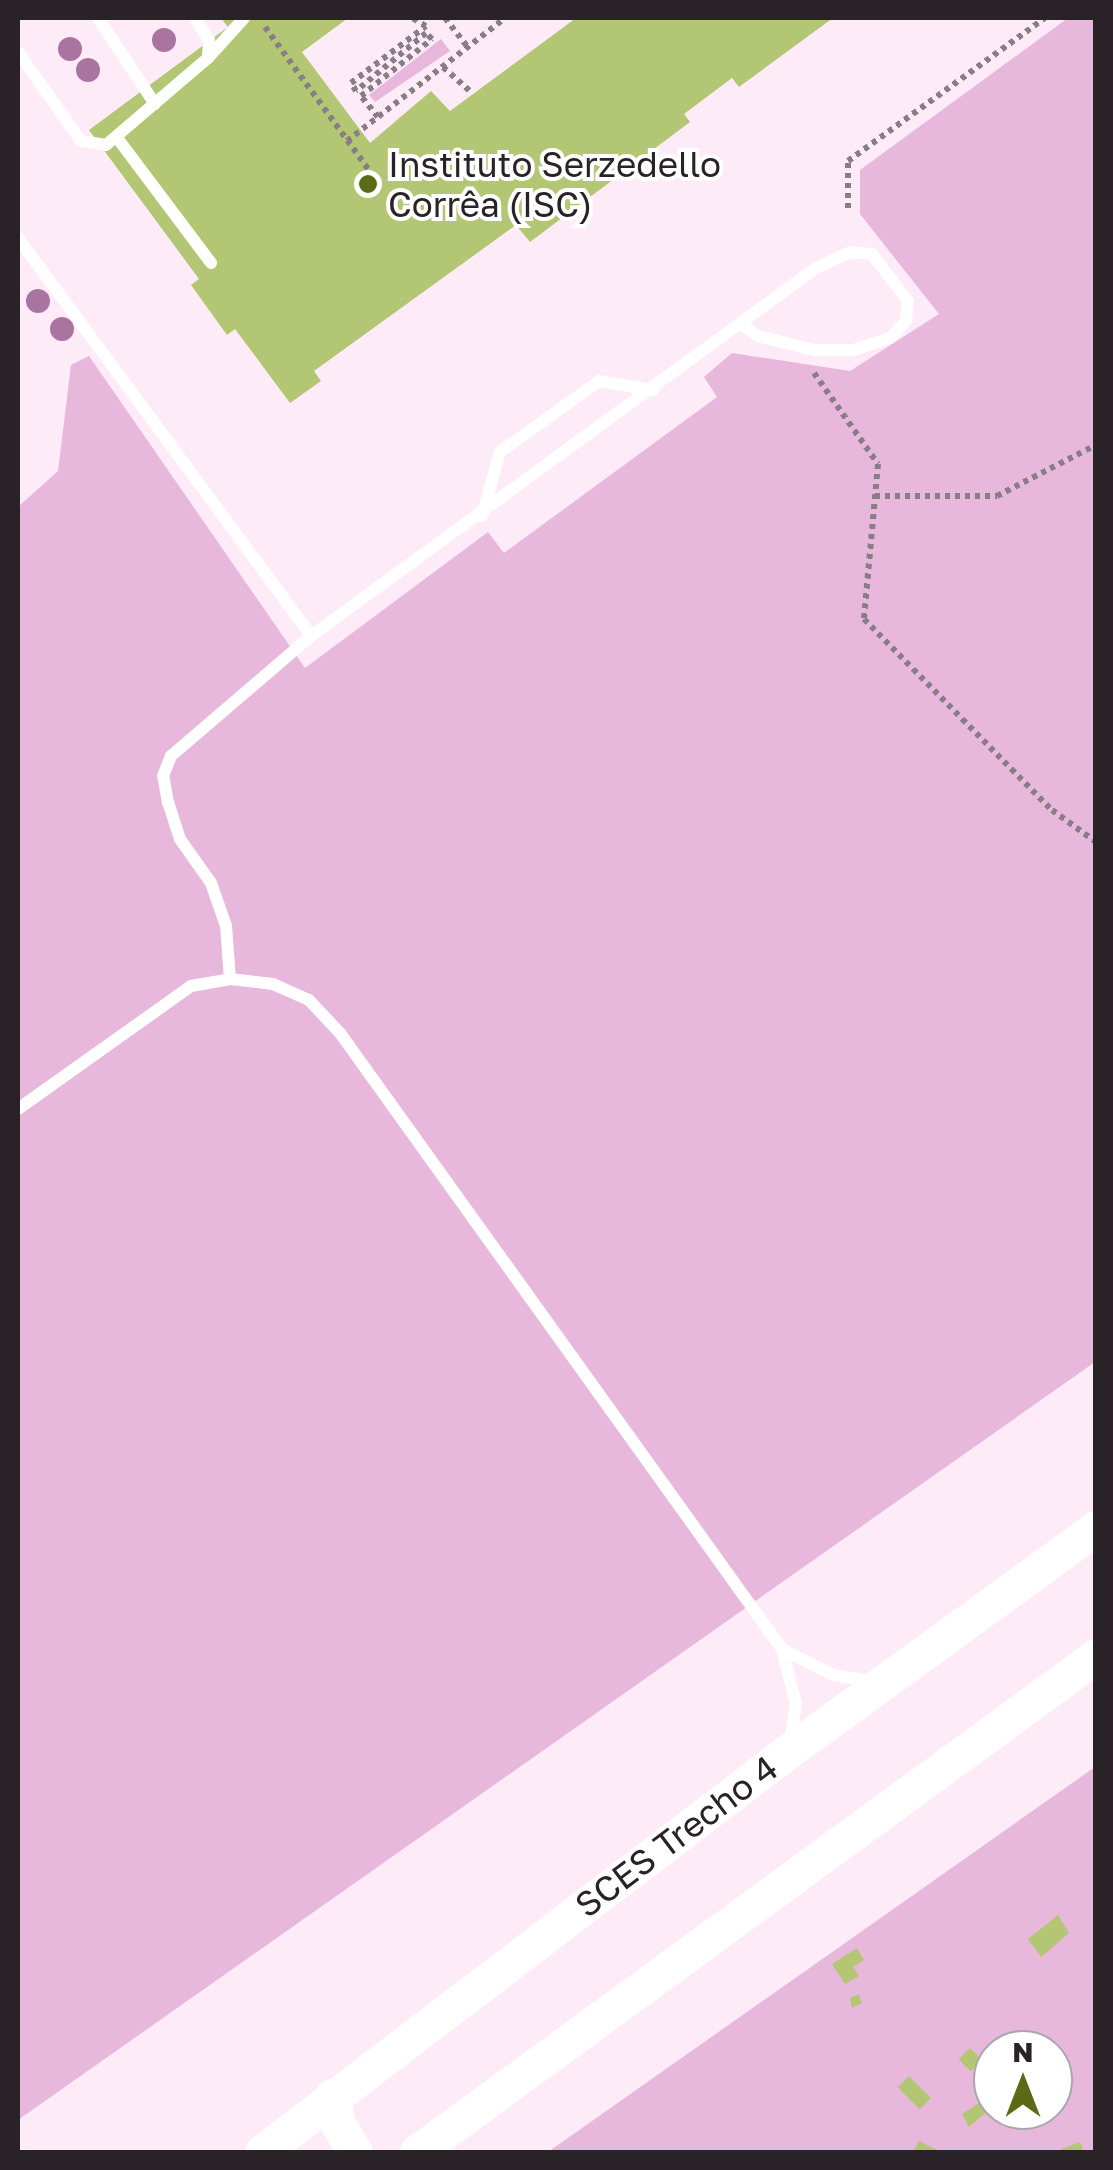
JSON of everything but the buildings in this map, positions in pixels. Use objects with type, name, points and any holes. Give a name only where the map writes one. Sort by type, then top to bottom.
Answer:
[{"type":"main road","name":"SCES Trecho 4","points":[[262,2152],[786,1752],[1096,1528]]},
{"type":"main road","points":[[417,2152],[1096,1656]]},
{"type":"main road","points":[[332,2096],[338,2124],[355,2152]]},
{"type":"lane","points":[[98,18],[156,104]]},
{"type":"lane","points":[[195,18],[209,40],[208,58]]},
{"type":"lane","points":[[18,52],[81,140],[94,146],[118,139],[208,58],[244,18]]},
{"type":"lane","points":[[118,139],[212,263]]},
{"type":"lane","points":[[18,238],[310,636]]},
{"type":"lane","points":[[230,979],[226,926],[211,883],[180,839],[163,776],[186,739],[310,636],[482,516],[816,268],[850,252],[872,254],[908,301],[906,321],[890,338],[854,350],[814,350],[758,336],[742,324]]},
{"type":"lane","points":[[482,516],[500,452],[599,381],[653,390]]},
{"type":"lane","points":[[18,1109],[190,986],[230,979],[273,984],[309,1000],[340,1033],[782,1649],[796,1704],[786,1752]]},
{"type":"lane","points":[[782,1649],[833,1675],[886,1680]]},
{"type":"path","points":[[258,18],[369,170]]},
{"type":"path","points":[[378,118],[361,96],[432,39],[426,32],[356,91],[350,83],[426,26],[412,18]]},
{"type":"path","points":[[445,18],[468,47]]},
{"type":"path","points":[[347,140],[506,18]]},
{"type":"path","points":[[848,208],[848,162],[1045,18]]},
{"type":"path","points":[[443,67],[472,93]]},
{"type":"path","points":[[814,350],[814,374],[878,464],[864,619],[1052,810],[1096,842]]},
{"type":"path","points":[[875,496],[997,496],[1096,445]]},
{"type":"shaded area","points":[[1068,18],[1095,18],[1095,1362],[18,2120],[18,507],[58,471],[71,365],[89,356],[305,668],[488,532],[504,553],[717,397],[704,377],[732,353],[850,371],[939,314],[860,214],[860,170]]},
{"type":"shaded area","points":[[441,39],[450,51],[375,102],[369,95]]},
{"type":"shaded area","points":[[1095,1767],[1095,2152],[548,2152]]},
{"type":"place","name":"Instituto Serzedello Corrêa (ISC)","points":[[368,184]]}]
